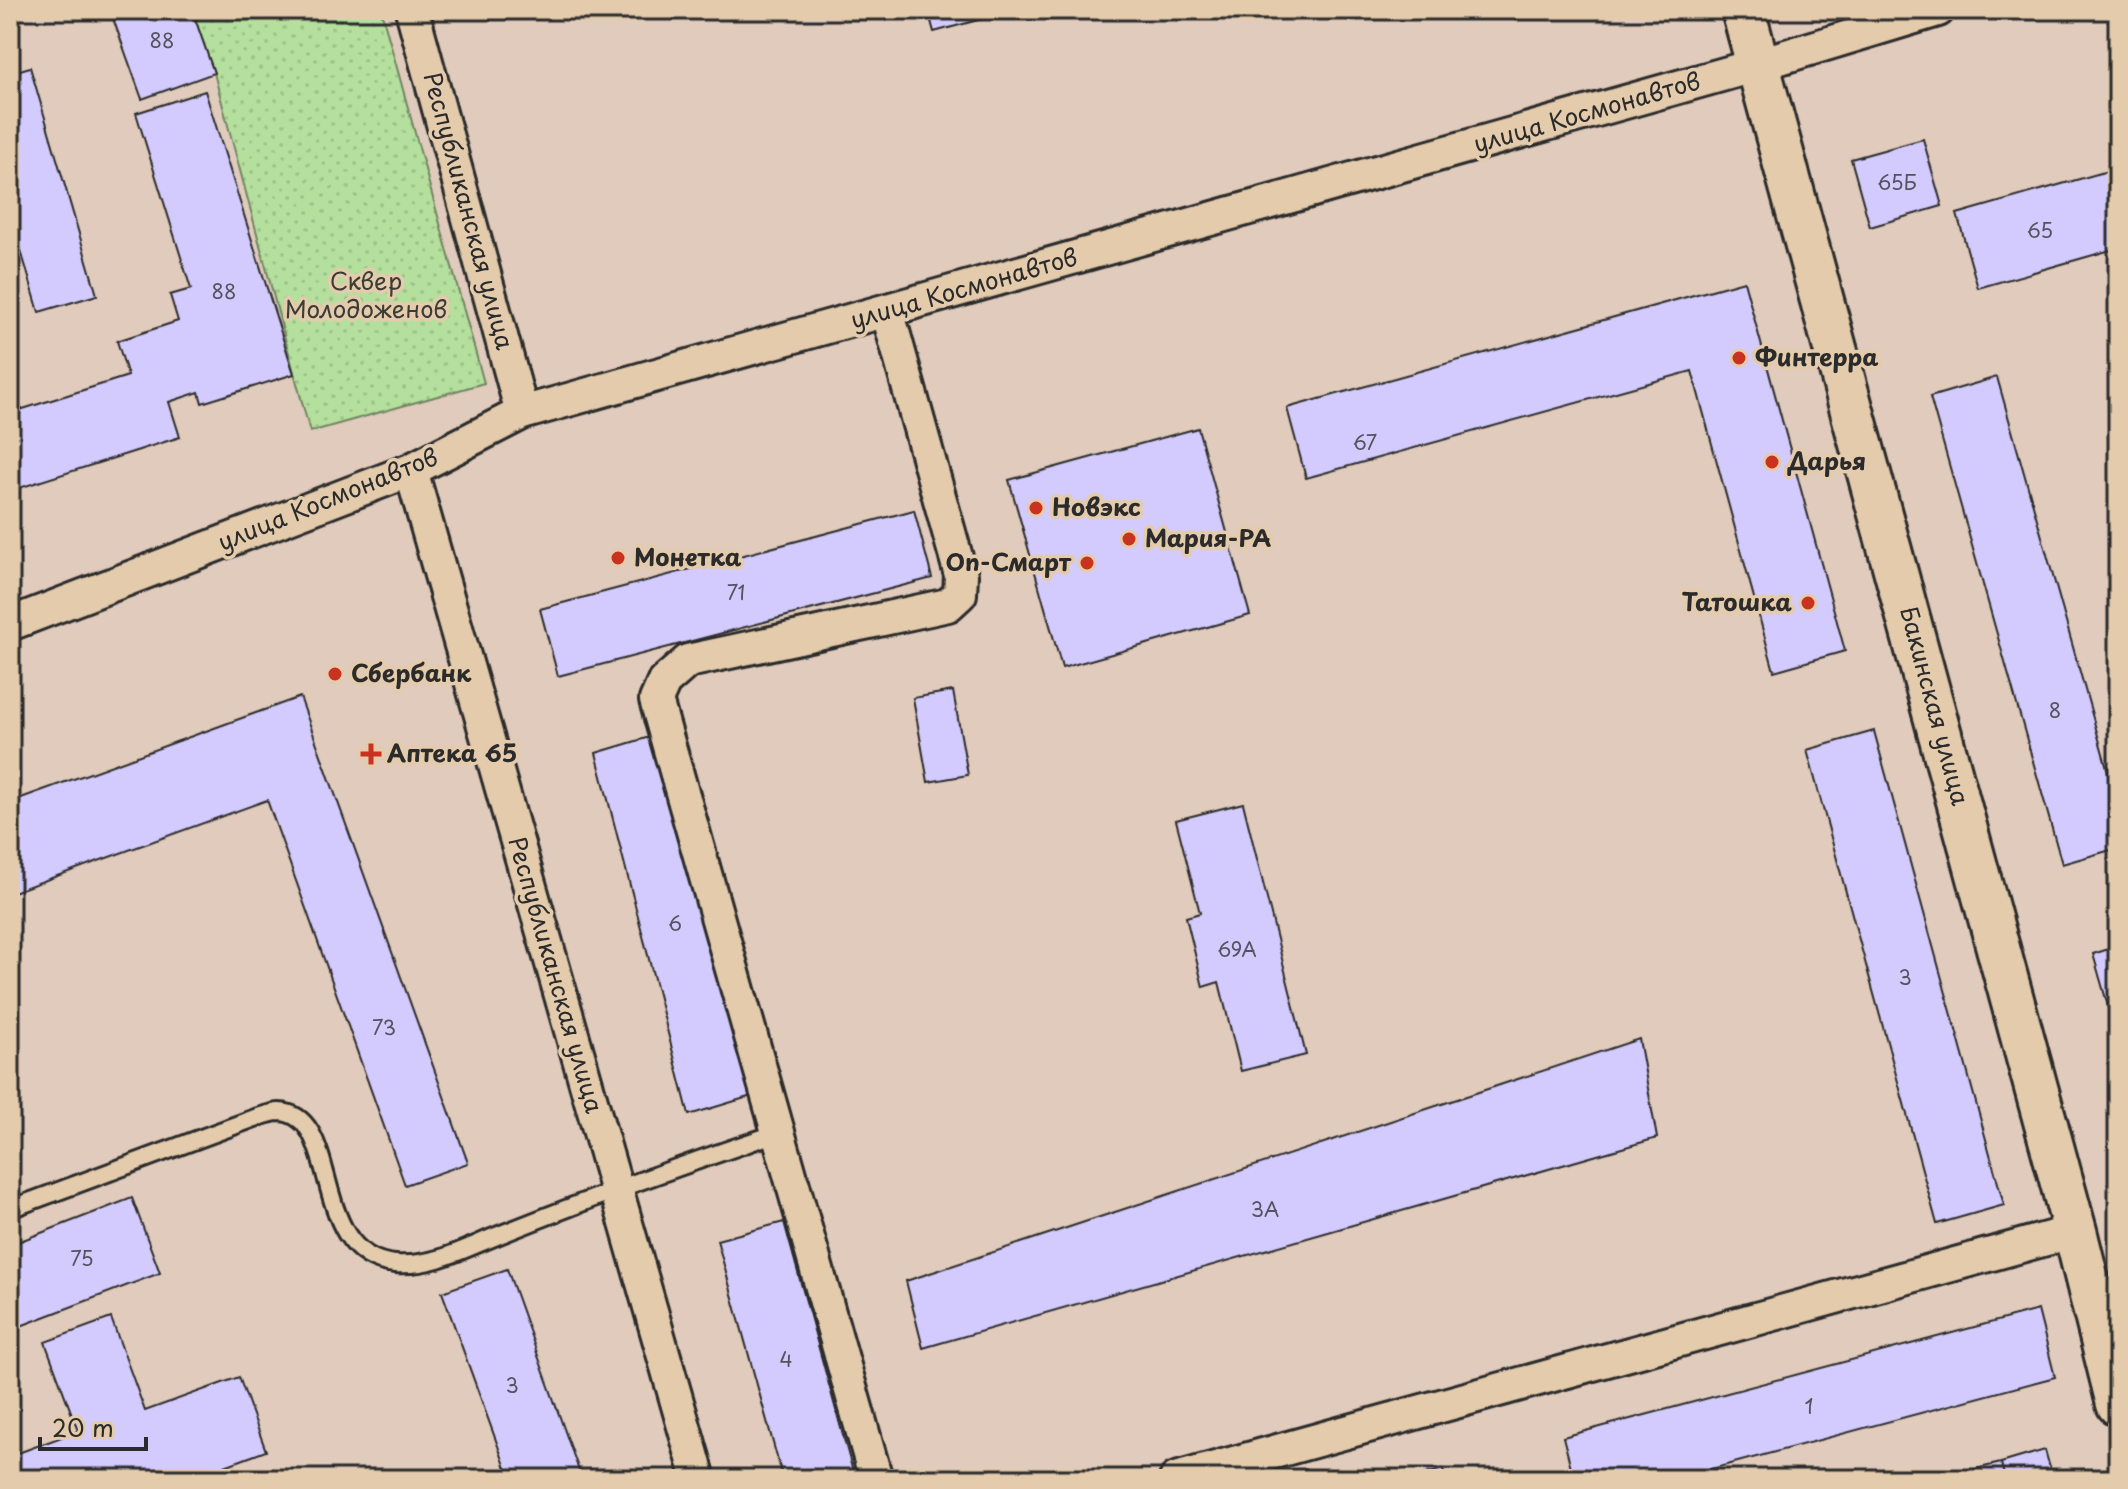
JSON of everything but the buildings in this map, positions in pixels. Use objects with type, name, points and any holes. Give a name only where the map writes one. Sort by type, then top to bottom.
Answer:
[{"type":"street","name":"Республиканская улица","points":[[412,10],[522,413]]},
{"type":"street","name":"Бакинская улица","points":[[1743,10],[2075,1231],[2118,1404]]},
{"type":"street","name":"улица Космонавтов","points":[[10,624],[411,470],[522,413],[1760,64],[1938,10]]},
{"type":"street","points":[[876,1479],[656,700],[664,682],[688,661],[948,605],[960,594],[961,575],[887,310]]},
{"type":"street","name":"Республиканская улица","points":[[411,470],[699,1479]]},
{"type":"street","points":[[1176,1479],[2075,1231]]},
{"type":"lane","points":[[10,1209],[255,1118],[280,1112],[301,1120],[313,1137],[343,1233],[359,1251],[373,1259],[394,1264],[430,1262],[616,1189],[780,1132]]},
{"type":"green space","name":"Сквер Молодоженов","points":[[192,10],[381,10],[484,383],[310,432],[214,73]]},
{"type":"place","name":"Финтерра","points":[[1739,358]]},
{"type":"place","name":"Дарья","points":[[1772,462]]},
{"type":"place","name":"Новэкс","points":[[1036,508]]},
{"type":"place","name":"Мария-РА","points":[[1129,539]]},
{"type":"place","name":"Монетка","points":[[618,558]]},
{"type":"place","name":"On-Смарт","points":[[1087,563]]},
{"type":"place","name":"Татошка","points":[[1808,603]]},
{"type":"place","name":"Сбербанк","points":[[335,674]]},
{"type":"place","name":"Аптека 65","points":[[371,754]]}]
